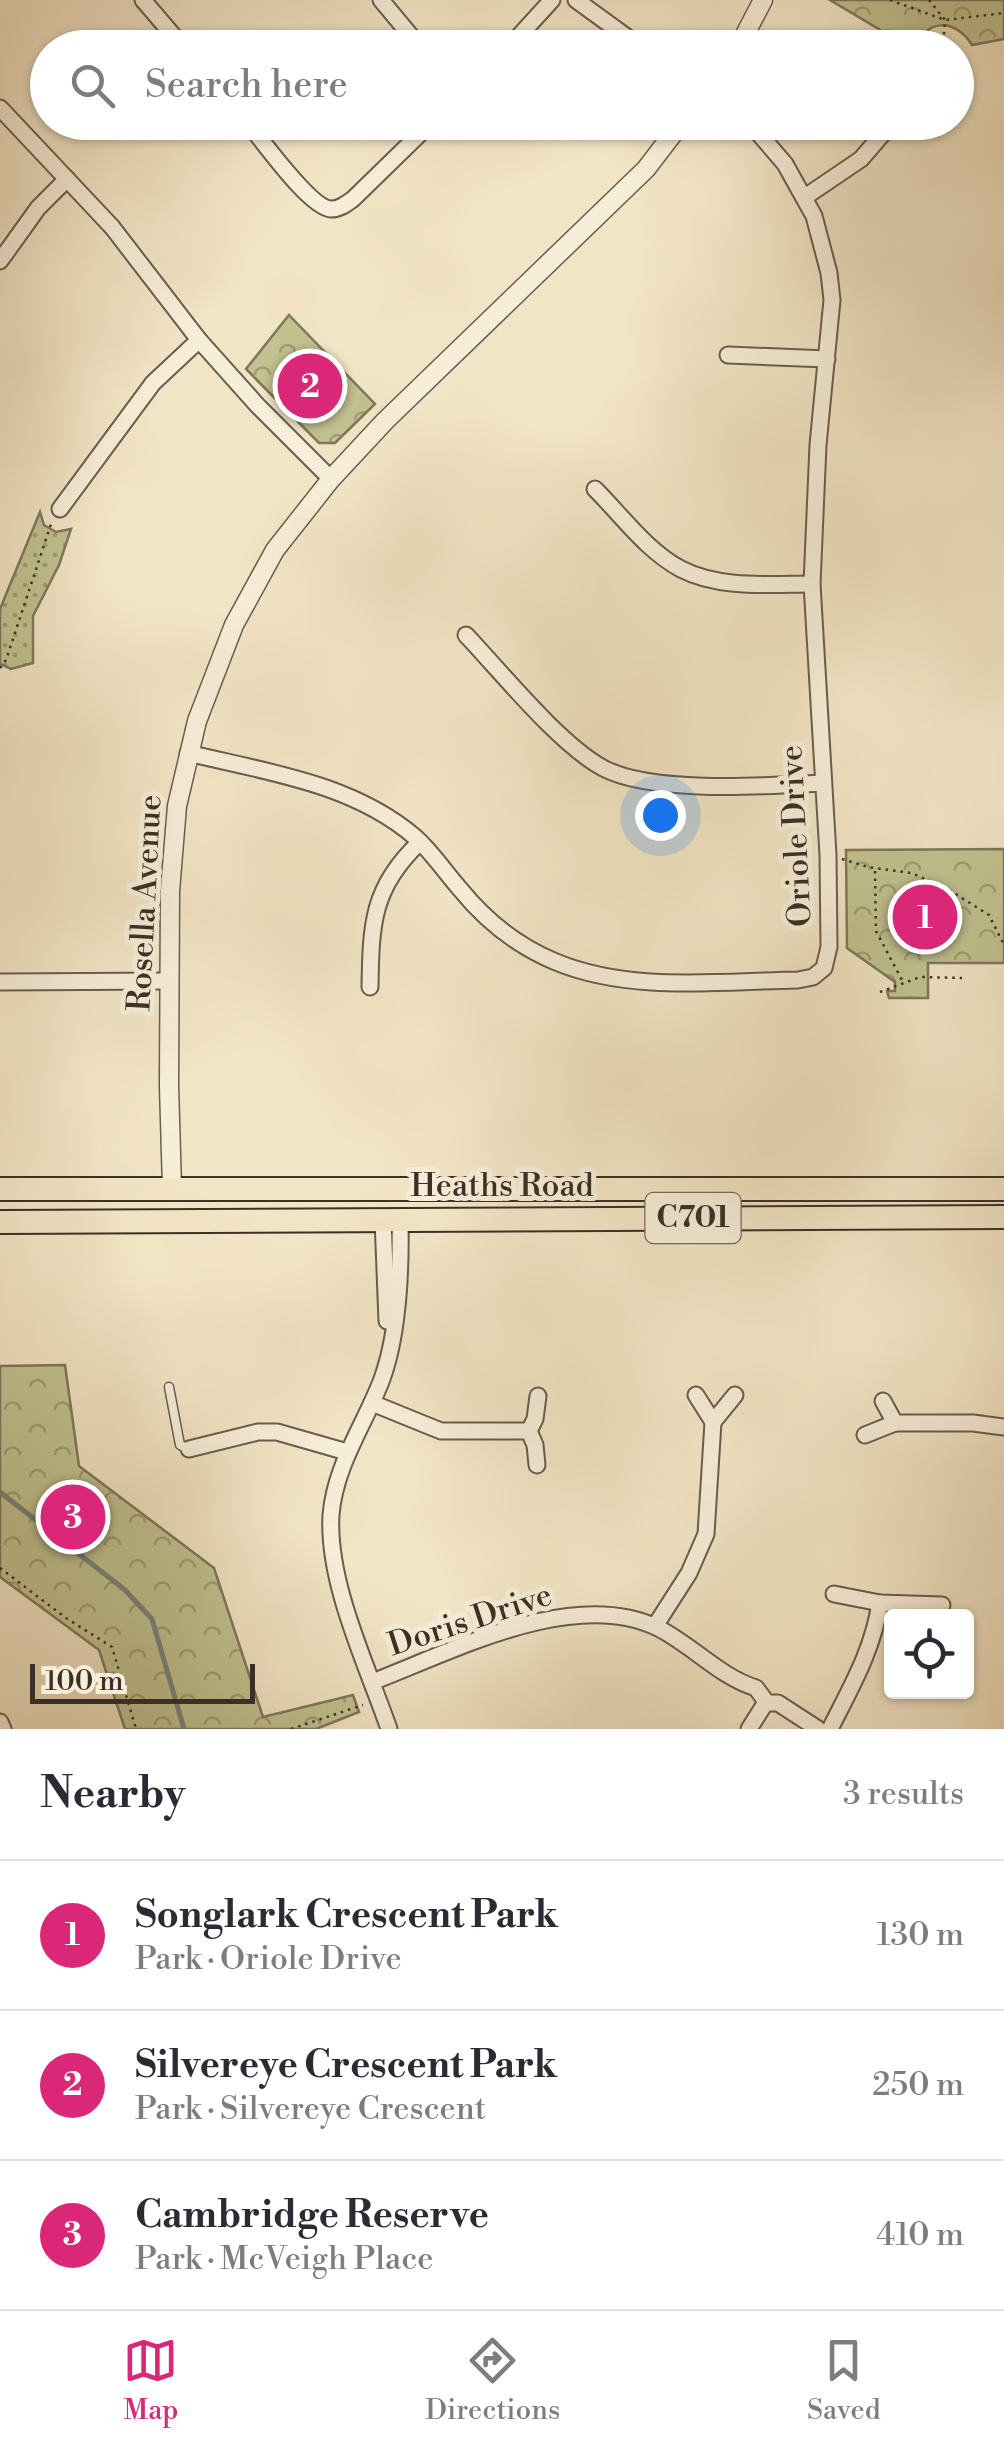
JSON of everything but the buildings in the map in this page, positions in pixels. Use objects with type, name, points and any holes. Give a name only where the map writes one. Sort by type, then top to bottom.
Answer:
[{"type":"main road","name":"Heaths Road","points":[[0,1188],[1004,1189]]},
{"type":"main road","points":[[172,1188],[173,1220]]},
{"type":"main road","points":[[390,1191],[392,1219]]},
{"type":"main road","name":"Heaths Road","points":[[0,1222],[1004,1217]]},
{"type":"street","points":[[143,0],[169,30]]},
{"type":"street","points":[[380,0],[406,30]]},
{"type":"street","points":[[524,30],[552,0]]},
{"type":"street","points":[[576,0],[617,30]]},
{"type":"street","points":[[747,30],[763,0]]},
{"type":"street","points":[[0,108],[30,140]]},
{"type":"street","points":[[30,140],[112,228],[200,340],[331,480]]},
{"type":"street","points":[[263,140],[312,198],[325,208],[335,209],[353,199],[414,140]]},
{"type":"street","name":"Rosella Avenue","points":[[172,1188],[173,842],[188,753],[206,692],[243,607],[275,550],[331,480],[672,140]]},
{"type":"street","name":"Oriole Drive","points":[[188,753],[332,790],[373,808],[420,842],[486,918],[522,945],[578,970],[634,980],[798,980],[818,974],[828,960],[828,855],[812,584],[818,445],[832,300],[820,232],[785,164],[764,140]]},
{"type":"street","points":[[804,197],[862,159],[877,140]]},
{"type":"street","points":[[0,260],[38,208],[67,179]]},
{"type":"street","points":[[60,509],[154,382],[200,340]]},
{"type":"street","points":[[728,354],[828,359]]},
{"type":"street","points":[[596,489],[657,553],[684,570],[715,580],[812,584]]},
{"type":"street","points":[[466,635],[582,754],[622,777],[661,784],[824,783]]},
{"type":"street","points":[[370,987],[371,928],[378,901],[392,873],[420,842]]},
{"type":"street","points":[[0,982],[170,981]]},
{"type":"street","points":[[389,1729],[342,1591],[332,1538],[334,1496],[348,1452],[384,1373],[389,1344],[392,1219]]},
{"type":"street","points":[[696,1395],[713,1422]]},
{"type":"street","points":[[654,1626],[689,1572],[706,1534],[713,1422],[735,1395]]},
{"type":"street","points":[[537,1465],[529,1431],[538,1396]]},
{"type":"street","points":[[882,1401],[895,1423]]},
{"type":"street","points":[[372,1403],[442,1431],[529,1431]]},
{"type":"street","points":[[865,1436],[895,1423],[1004,1426]]},
{"type":"street","points":[[190,1449],[258,1432],[276,1432],[348,1452]]},
{"type":"street","points":[[834,1594],[880,1603],[942,1605]]},
{"type":"street","points":[[830,1729],[868,1655],[876,1634],[880,1603]]},
{"type":"street","name":"Doris Drive","points":[[372,1682],[546,1618],[598,1614],[654,1626],[746,1685],[763,1706]]},
{"type":"street","points":[[749,1729],[763,1706],[791,1714],[818,1729]]},
{"type":"street","points":[[0,1722],[2,1729]]},
{"type":"lane","points":[[170,1387],[180,1445],[190,1449]]},
{"type":"path","points":[[890,0],[945,20],[1004,13]]},
{"type":"path","points":[[928,0],[945,20],[944,30]]},
{"type":"path","points":[[0,668],[6,660],[49,528],[60,509]]},
{"type":"path","points":[[828,855],[876,869],[912,873],[962,896],[989,915],[1004,945]]},
{"type":"path","points":[[876,869],[876,931],[903,982]]},
{"type":"path","points":[[880,992],[926,977],[962,978]]},
{"type":"path","points":[[0,1568],[112,1647],[136,1729]]},
{"type":"path","points":[[291,1729],[379,1702]]},
{"type":"green space","points":[[830,0],[1004,0],[1004,39],[974,45],[974,30],[942,25],[929,30],[880,30]]},
{"type":"green space","points":[[289,315],[375,404],[335,443],[319,443],[246,369]]},
{"type":"green space","points":[[40,512],[44,525],[56,532],[71,529],[59,565],[33,616],[33,663],[11,669],[0,664],[0,609]]},
{"type":"green space","points":[[1004,849],[1004,963],[928,963],[928,998],[889,998],[887,991],[895,991],[895,982],[847,948],[846,850]]},
{"type":"green space","points":[[65,1365],[79,1466],[214,1568],[263,1717],[353,1695],[359,1712],[316,1729],[125,1729],[99,1650],[0,1577],[0,1366]]},
{"type":"waterway","points":[[0,1492],[125,1590],[152,1619],[184,1729]]},
{"type":"place","name":"Silvereye Crescent Park","points":[[310,386]]},
{"type":"place","name":"Songlark Crescent Park","points":[[925,917]]},
{"type":"place","name":"Cambridge Reserve","points":[[73,1517]]}]
